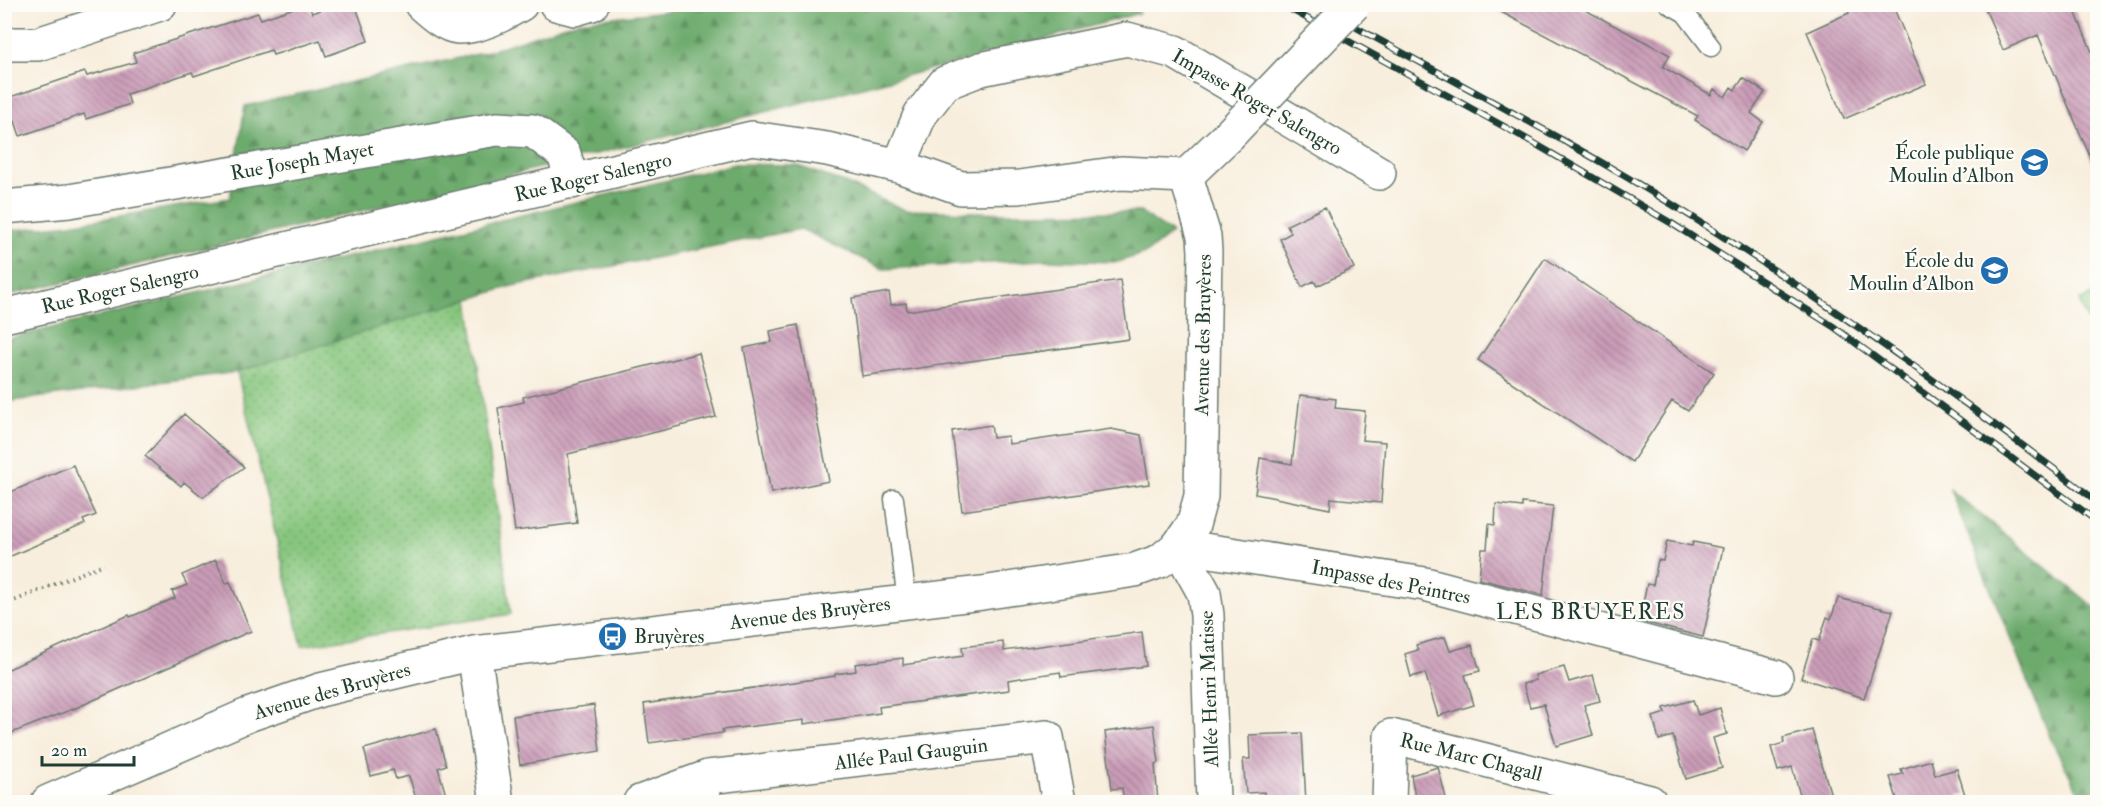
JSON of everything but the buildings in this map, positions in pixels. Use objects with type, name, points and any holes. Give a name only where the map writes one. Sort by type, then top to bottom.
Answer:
[{"type":"street","points":[[421,4],[434,15],[457,27],[500,17],[521,4]]},
{"type":"street","points":[[556,4],[575,9],[592,4]]},
{"type":"street","points":[[1186,176],[1229,135],[1354,4]]},
{"type":"street","points":[[4,44],[38,44],[145,7]]},
{"type":"street","name":"Impasse Roger Salengro","points":[[899,166],[920,115],[945,83],[981,69],[1128,39],[1175,52],[1379,173]]},
{"type":"street","name":"Rue Joseph Mayet","points":[[4,207],[69,201],[497,129],[533,131],[564,154],[572,182]]},
{"type":"street","name":"Rue Roger Salengro","points":[[4,316],[752,138],[827,148],[899,166],[962,188],[1019,187],[1120,173],[1186,176]]},
{"type":"street","name":"Avenue des Bruyères","points":[[48,802],[259,711],[320,690],[474,653],[907,601],[1135,570],[1160,561],[1178,546],[1193,525],[1201,496],[1205,252],[1204,236],[1186,176]]},
{"type":"street","name":"Impasse des Peintres","points":[[1178,546],[1425,584],[1776,677]]},
{"type":"street","name":"Allée Henri Matisse","points":[[1178,546],[1204,593],[1206,604],[1213,802]]},
{"type":"street","points":[[474,653],[497,802]]},
{"type":"street","name":"Rue Marc Chagall","points":[[1389,802],[1391,736],[1650,802]]},
{"type":"street","name":"Allée Paul Gauguin","points":[[710,790],[1047,737],[1059,802]]},
{"type":"street","points":[[645,801],[710,790]]},
{"type":"lane","points":[[1669,4],[1685,13],[1711,47]]},
{"type":"lane","points":[[894,499],[907,601]]},
{"type":"path","points":[[4,605],[104,564]]},
{"type":"green space","points":[[707,4],[1130,4],[1139,13],[715,125],[5,296],[4,231],[70,224],[230,198],[245,106],[486,52],[578,21],[701,7]]},
{"type":"green space","points":[[735,164],[796,165],[845,183],[905,210],[1011,213],[1140,212],[1172,233],[1148,252],[1118,262],[1045,260],[883,269],[801,229],[512,286],[237,372],[5,402],[5,339]]},
{"type":"green space","points":[[2097,293],[2097,342],[2079,301]]},
{"type":"green space","points":[[469,299],[511,614],[302,646],[237,372]]},
{"type":"green space","points":[[1950,490],[2097,609],[2097,802],[2084,802],[2052,742]]},
{"type":"railway","points":[[1281,4],[1532,142],[1671,223],[1834,327],[2098,522]]},
{"type":"railway","points":[[1314,4],[1545,130],[1735,244],[1892,351],[2098,502]]},
{"type":"place","name":"École publique Moulin d'Albon","points":[[2035,163]]},
{"type":"place","name":"École du Moulin d'Albon","points":[[1995,271]]},
{"type":"place","name":"Bruyères","points":[[613,636]]},
{"type":"district","name":"LES BRUYERES","points":[[1591,612]]}]
